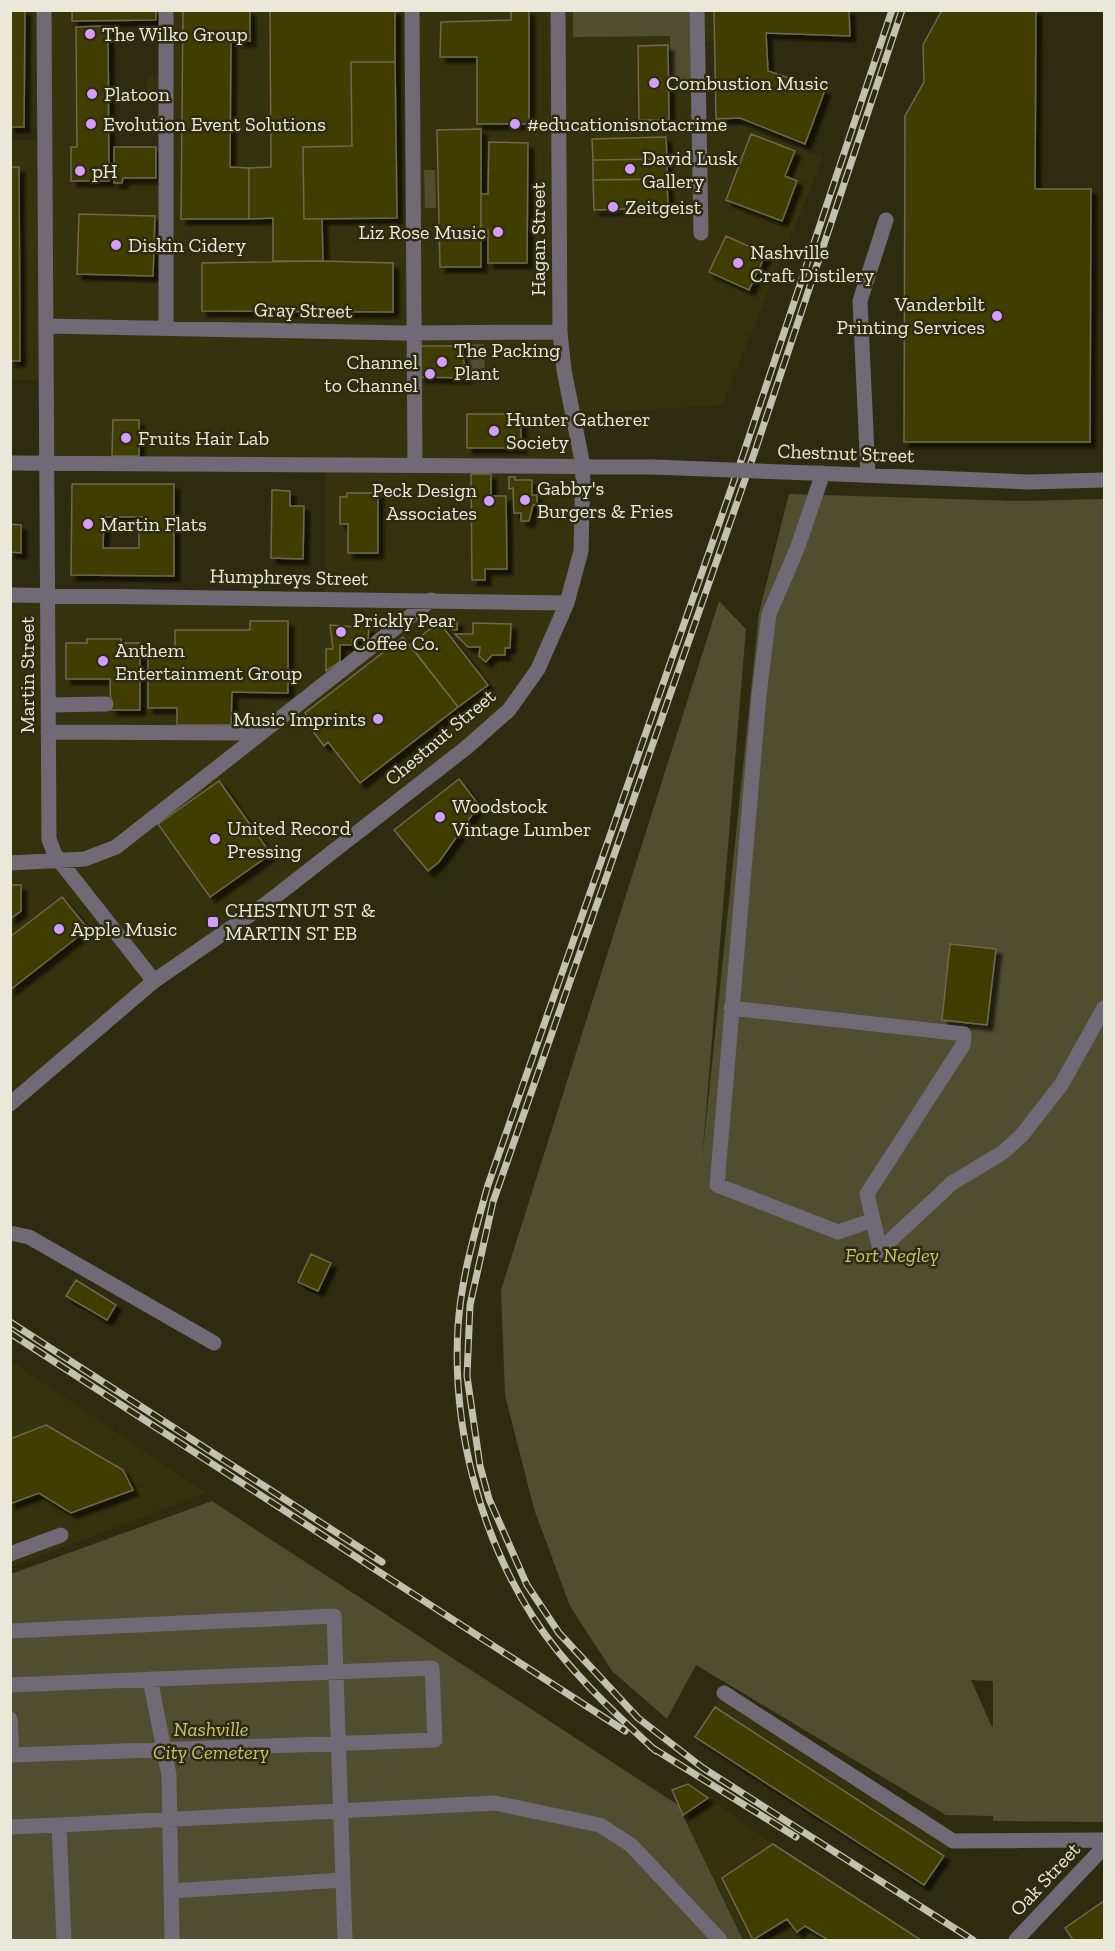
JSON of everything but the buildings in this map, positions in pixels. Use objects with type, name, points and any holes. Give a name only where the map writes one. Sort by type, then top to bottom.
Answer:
[{"type":"street","name":"Martin Street","points":[[44,10],[49,839],[62,862],[154,981]]},
{"type":"street","points":[[166,10],[166,328]]},
{"type":"street","points":[[412,10],[415,464]]},
{"type":"street","name":"Hagan Street","points":[[558,10],[560,332],[564,370],[583,466]]},
{"type":"street","points":[[697,10],[701,233]]},
{"type":"street","points":[[868,475],[860,301],[886,220]]},
{"type":"street","name":"Gray Street","points":[[46,326],[415,333],[560,332]]},
{"type":"street","points":[[10,463],[583,466]]},
{"type":"street","name":"Chestnut Street","points":[[10,1104],[154,981],[267,903],[467,747],[509,710],[538,669],[567,603],[581,550],[583,466],[1029,482],[1104,480]]},
{"type":"street","points":[[816,473],[797,549],[769,614],[731,1008],[717,1185],[838,1232],[873,1220]]},
{"type":"street","name":"Humphreys Street","points":[[10,595],[567,603]]},
{"type":"street","points":[[10,863],[85,860],[116,847],[431,600]]},
{"type":"street","points":[[48,705],[106,704]]},
{"type":"street","points":[[48,732],[245,733],[256,736]]},
{"type":"street","points":[[731,1008],[964,1034],[963,1045],[867,1194],[880,1250],[952,1183],[1002,1153],[1021,1136],[1061,1085],[1104,1008]]},
{"type":"street","points":[[10,1233],[29,1237],[214,1343]]},
{"type":"street","points":[[10,1554],[61,1535]]},
{"type":"street","points":[[10,1631],[334,1616],[345,1941]]},
{"type":"street","points":[[10,1685],[432,1668],[435,1740],[11,1755],[10,1719]]},
{"type":"street","points":[[150,1679],[170,1775],[172,1941]]},
{"type":"street","points":[[724,1693],[953,1841],[1104,1840]]},
{"type":"street","points":[[10,1827],[495,1803],[600,1825],[631,1845],[720,1941]]},
{"type":"street","points":[[59,1825],[64,1941]]},
{"type":"street","name":"Oak Street","points":[[1016,1941],[1104,1846]]},
{"type":"street","points":[[171,1891],[343,1880]]},
{"type":"shaded area","points":[[25,11],[72,11],[72,21],[80,21],[80,27],[76,27],[77,147],[71,147],[71,180],[122,183],[123,178],[166,178],[166,97],[146,97],[146,76],[166,77],[166,11],[714,11],[715,41],[698,42],[699,126],[741,125],[823,158],[722,405],[572,414],[583,466],[575,581],[509,710],[154,981],[11,1104],[11,595],[49,595],[49,611],[64,595],[325,598],[326,463],[47,463],[46,380],[11,380],[11,140],[45,140],[45,127],[24,127]]},
{"type":"shaded area","points":[[11,1361],[206,1493],[11,1567]]},
{"type":"shaded area","points":[[724,1693],[953,1841],[924,1885],[696,1737]]},
{"type":"shaded area","points":[[688,1784],[773,1844],[922,1940],[743,1940],[672,1790]]},
{"type":"green space","points":[[573,11],[690,11],[691,85],[671,86],[670,36],[573,37]]},
{"type":"green space","points":[[424,170],[435,170],[436,208],[425,208]]},
{"type":"green space","points":[[668,208],[668,212],[599,214],[599,210]]},
{"type":"green space","points":[[466,344],[484,344],[485,377],[467,377]]},
{"type":"green space","name":"Fort Negley","points":[[789,494],[1018,501],[1104,499],[1104,1822],[993,1821],[993,1816],[946,1815],[696,1665],[667,1719],[612,1671],[570,1606],[534,1509],[505,1395],[501,1290],[719,601],[746,629],[702,1160],[759,613]],"holes":[[[971,1680],[993,1681],[993,1727],[992,1727]]]},
{"type":"green space","name":"Nashville City Cemetery","points":[[212,1501],[678,1805],[743,1940],[11,1940],[11,1574]]},
{"type":"railway","points":[[656,1751],[606,1704],[560,1654],[533,1617],[498,1550],[473,1478],[465,1440],[457,1364],[462,1291],[488,1185],[743,455],[892,10]]},
{"type":"railway","points":[[902,10],[755,451],[493,1202],[470,1305],[467,1376],[480,1466],[489,1499],[527,1585],[559,1633],[638,1718],[703,1768],[973,1940]]},
{"type":"railway","points":[[10,1322],[382,1562]]},
{"type":"railway","points":[[10,1333],[625,1731]]},
{"type":"railway","points":[[651,1747],[796,1837]]},
{"type":"place","name":"The Wilko Group","points":[[90,34]]},
{"type":"place","name":"Combustion Music","points":[[654,83]]},
{"type":"place","name":"Platoon","points":[[92,94]]},
{"type":"place","name":"Evolution Event Solutions","points":[[91,124]]},
{"type":"place","name":"#educationisnotacrime","points":[[515,124]]},
{"type":"place","name":"David Lusk Gallery","points":[[630,169]]},
{"type":"place","name":"pH","points":[[80,171]]},
{"type":"place","name":"Zeitgeist","points":[[613,207]]},
{"type":"place","name":"Liz Rose Music","points":[[498,232]]},
{"type":"place","name":"Diskin Cidery","points":[[116,245]]},
{"type":"place","name":"Nashville Craft Distilery","points":[[738,263]]},
{"type":"place","name":"Vanderbilt Printing Services","points":[[997,316]]},
{"type":"place","name":"The Packing Plant","points":[[442,362]]},
{"type":"place","name":"Channel to Channel","points":[[430,374]]},
{"type":"place","name":"Hunter Gatherer Society","points":[[494,431]]},
{"type":"place","name":"Fruits Hair Lab","points":[[126,438]]},
{"type":"place","name":"Gabby's Burgers & Fries","points":[[525,500]]},
{"type":"place","name":"Peck Design Associates","points":[[489,501]]},
{"type":"place","name":"Martin Flats","points":[[88,524]]},
{"type":"place","name":"Prickly Pear Coffee Co.","points":[[341,632]]},
{"type":"place","name":"Anthem Entertainment Group","points":[[103,661]]},
{"type":"place","name":"Music Imprints","points":[[378,719]]},
{"type":"place","name":"Woodstock Vintage Lumber","points":[[440,817]]},
{"type":"place","name":"United Record Pressing","points":[[215,839]]},
{"type":"place","name":"CHESTNUT ST & MARTIN ST EB","points":[[213,922]]},
{"type":"place","name":"Apple Music","points":[[59,929]]}]
